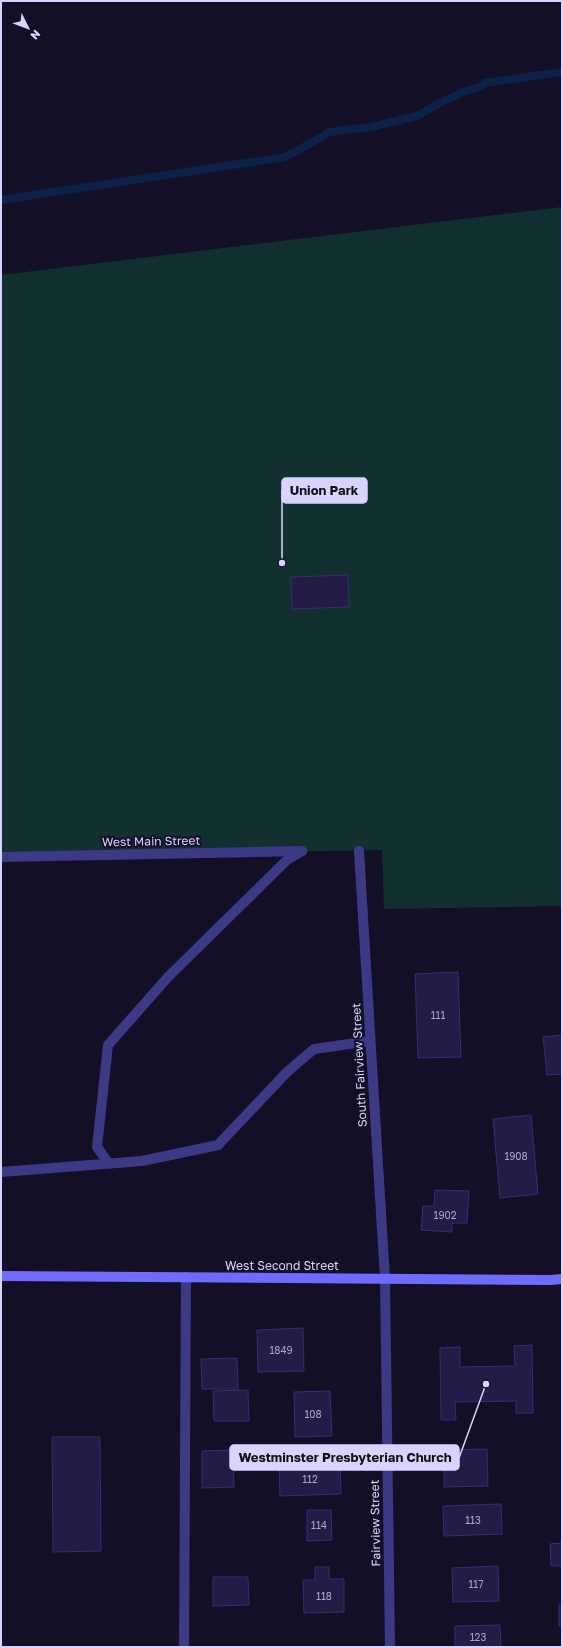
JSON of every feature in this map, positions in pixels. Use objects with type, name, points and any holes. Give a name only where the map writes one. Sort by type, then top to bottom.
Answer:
[{"type":"main road","name":"West Second Street","points":[[1,1276],[562,1279]]},
{"type":"street","name":"South Fairview Street","points":[[359,850],[385,1279]]},
{"type":"street","name":"West Main Street","points":[[1,857],[302,851],[287,860],[168,977],[108,1045],[97,1147],[109,1164]]},
{"type":"street","points":[[1,1172],[142,1161],[218,1145],[287,1072],[314,1050],[370,1041]]},
{"type":"street","points":[[184,1647],[186,1277]]},
{"type":"street","name":"Fairview Street","points":[[385,1279],[390,1647]]},
{"type":"green space","points":[[562,207],[562,906],[384,909],[382,850],[1,857],[1,275]]},
{"type":"building","points":[[348,575],[349,607],[292,609],[291,577]]},
{"type":"building","points":[[458,972],[461,1057],[418,1058],[415,974]]},
{"type":"building","points":[[562,1035],[562,1074],[547,1075],[543,1037]]},
{"type":"building","points":[[531,1115],[538,1194],[500,1198],[493,1119]]},
{"type":"building","points":[[435,1190],[469,1191],[467,1223],[452,1223],[452,1232],[421,1230],[423,1206],[434,1206]]},
{"type":"building","points":[[303,1328],[304,1371],[258,1372],[257,1330]]},
{"type":"building","points":[[532,1345],[533,1413],[516,1413],[516,1401],[455,1402],[456,1420],[441,1420],[440,1348],[460,1347],[460,1367],[515,1366],[514,1346]]},
{"type":"building","points":[[237,1358],[238,1389],[202,1389],[201,1359]]},
{"type":"building","points":[[248,1390],[249,1421],[214,1421],[213,1391]]},
{"type":"building","points":[[330,1391],[332,1436],[295,1437],[294,1392]]},
{"type":"building","points":[[52,1437],[100,1437],[101,1551],[53,1552]]},
{"type":"building","points":[[487,1449],[488,1486],[444,1487],[444,1450]]},
{"type":"building","points":[[233,1450],[234,1487],[202,1488],[202,1451]]},
{"type":"building","points":[[340,1462],[341,1494],[280,1496],[279,1463]]},
{"type":"building","points":[[501,1504],[502,1534],[444,1536],[443,1506]]},
{"type":"building","points":[[307,1510],[331,1510],[332,1540],[307,1541]]},
{"type":"building","points":[[562,1543],[562,1566],[551,1566],[550,1544]]},
{"type":"building","points":[[498,1566],[499,1601],[453,1602],[452,1568]]},
{"type":"building","points":[[315,1567],[329,1567],[329,1579],[344,1579],[344,1612],[304,1613],[303,1580],[315,1580]]},
{"type":"building","points":[[213,1577],[248,1577],[249,1605],[213,1606]]},
{"type":"building","points":[[562,1603],[562,1626],[559,1626],[559,1604]]},
{"type":"building","points":[[500,1625],[501,1647],[455,1647],[455,1626]]},
{"type":"waterway","points":[[1,200],[285,157],[329,132],[370,127],[417,116],[445,100],[462,92],[480,87],[484,83],[562,72]]},
{"type":"place","name":"Union Park","points":[[282,563]]},
{"type":"place","name":"Westminster Presbyterian Church","points":[[486,1384]]}]
